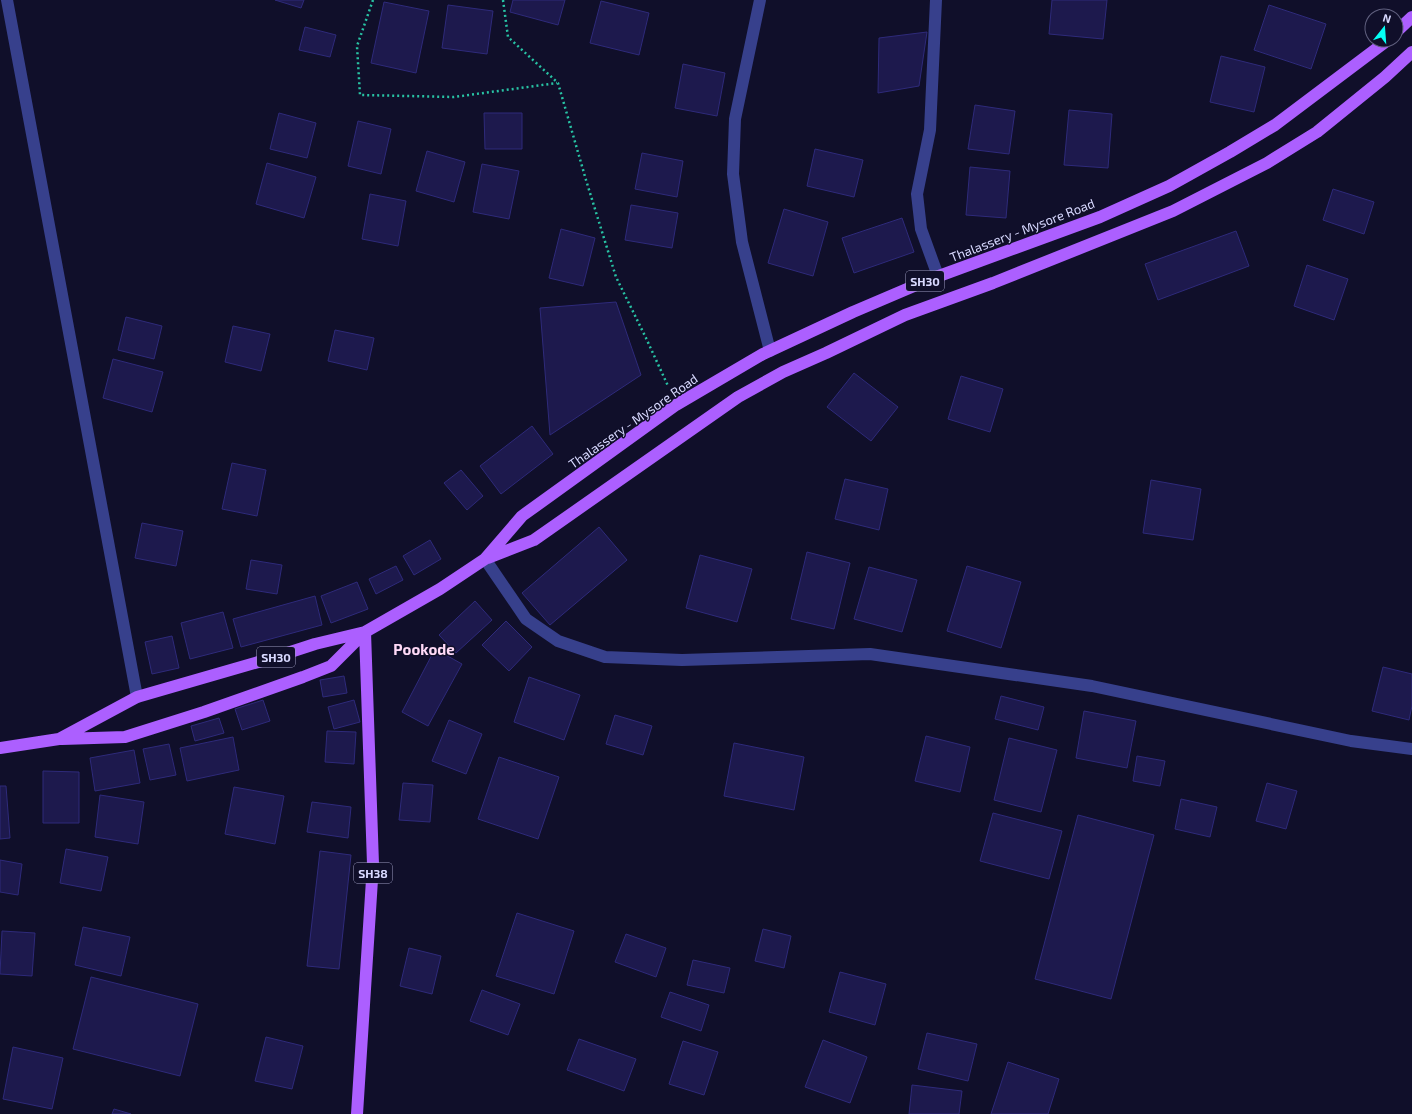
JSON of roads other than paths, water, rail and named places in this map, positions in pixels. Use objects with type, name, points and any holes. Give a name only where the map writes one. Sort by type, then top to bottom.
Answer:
[{"type":"main road","points":[[1404,24],[1412,17]]},
{"type":"main road","name":"Thalassery - Mysore Road","points":[[0,748],[60,739],[137,697],[315,644],[365,632],[440,589],[485,559],[522,516],[676,405],[770,351],[860,309],[938,276],[1100,217],[1169,186],[1275,125],[1377,48]]},
{"type":"main road","points":[[485,559],[534,540],[738,397],[783,372],[905,315],[993,283],[1173,211],[1267,162],[1317,132],[1385,77],[1412,52]]},
{"type":"main road","points":[[60,739],[125,737],[204,712],[331,666],[365,632]]},
{"type":"main road","name":"SH38","points":[[357,1114],[373,864],[365,632]]},
{"type":"street","points":[[7,0],[137,697]]},
{"type":"street","points":[[760,0],[735,119],[733,174],[742,242],[770,351]]},
{"type":"street","points":[[936,0],[930,130],[917,194],[921,229],[938,276]]},
{"type":"street","points":[[485,559],[526,619],[558,641],[605,656],[682,660],[870,654],[1092,686],[1351,741],[1412,749]]},
{"type":"district","name":"Pookode","points":[[424,649]]}]
